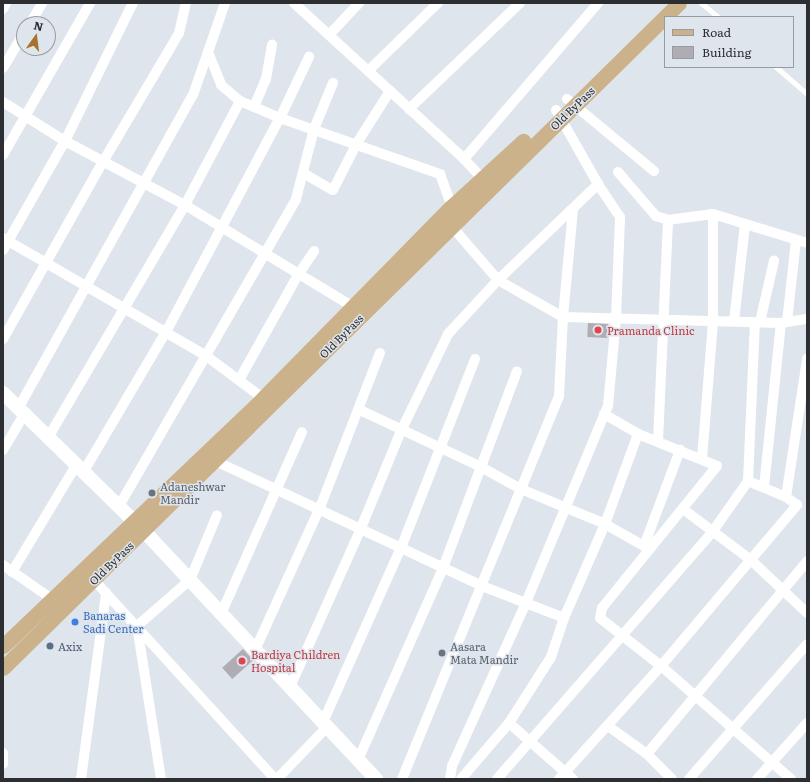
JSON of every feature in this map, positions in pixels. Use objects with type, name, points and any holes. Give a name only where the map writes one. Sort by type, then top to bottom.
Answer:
[{"type":"main road","name":"Old ByPass","points":[[571,103],[669,3]]},
{"type":"main road","name":"Old ByPass","points":[[665,16],[679,3]]},
{"type":"main road","name":"Old ByPass","points":[[3,646],[52,599],[139,527],[357,310],[559,113],[664,17]]},
{"type":"main road","points":[[3,392],[119,506],[376,779]]},
{"type":"main road","name":"Old ByPass","points":[[3,668],[94,580],[139,527]]},
{"type":"street","points":[[3,9],[6,3]]},
{"type":"street","points":[[35,16],[42,3]]},
{"type":"street","points":[[3,155],[90,3]]},
{"type":"street","points":[[3,250],[6,240],[65,142],[133,3]]},
{"type":"street","points":[[3,339],[104,160],[179,33],[186,3]]},
{"type":"street","points":[[3,450],[85,285],[145,182],[193,95],[225,3]]},
{"type":"street","points":[[294,3],[464,159],[487,183]]},
{"type":"street","points":[[329,35],[359,3]]},
{"type":"street","points":[[368,71],[438,3]]},
{"type":"street","points":[[464,159],[598,3]]},
{"type":"street","points":[[409,109],[516,4]]},
{"type":"street","points":[[254,107],[266,79],[272,45]]},
{"type":"street","points":[[3,68],[16,46]]},
{"type":"street","points":[[208,52],[221,85],[240,101],[280,118],[357,143],[440,174],[451,218],[498,280],[563,317],[784,323],[807,318]]},
{"type":"street","points":[[12,572],[166,332],[280,118],[309,57]]},
{"type":"street","points":[[119,506],[296,199],[314,129],[333,83]]},
{"type":"street","points":[[303,173],[333,190],[357,143],[390,91]]},
{"type":"street","points":[[49,436],[185,205],[240,101]]},
{"type":"street","points":[[3,102],[65,142],[104,160],[185,205],[222,229],[357,310]]},
{"type":"street","points":[[571,103],[654,171]]},
{"type":"street","points":[[450,779],[452,766],[525,605],[564,507],[608,406],[616,318],[620,217],[598,184],[559,113]]},
{"type":"street","points":[[618,172],[656,216],[668,220],[714,214],[796,240],[807,242]]},
{"type":"street","points":[[290,687],[361,528],[401,431],[448,334],[498,280],[573,210],[598,184]]},
{"type":"street","points":[[402,779],[559,396],[563,317],[573,210]]},
{"type":"street","points":[[702,459],[713,320],[714,214]]},
{"type":"street","points":[[658,441],[665,320],[668,220]]},
{"type":"street","points":[[734,321],[745,224]]},
{"type":"street","points":[[6,240],[205,355],[267,401]]},
{"type":"street","points":[[764,487],[784,323],[796,240]]},
{"type":"street","points":[[239,380],[298,275],[314,251]]},
{"type":"street","points":[[497,779],[713,531],[748,481],[758,322],[774,261]]},
{"type":"street","points":[[254,650],[319,509],[360,410],[380,353]]},
{"type":"street","points":[[94,580],[276,779],[325,724],[401,548],[475,359]]},
{"type":"street","points":[[786,497],[807,359]]},
{"type":"street","points":[[358,760],[444,568],[518,371]]},
{"type":"street","points":[[360,410],[401,431],[481,467],[521,489],[605,524],[646,547]]},
{"type":"street","points":[[604,414],[638,434],[718,466],[683,509],[646,547],[600,612],[602,621],[622,634],[661,666],[695,698],[791,779]]},
{"type":"street","points":[[221,614],[278,489],[302,432]]},
{"type":"street","points":[[461,779],[509,723],[551,657],[564,618],[605,524],[638,434]]},
{"type":"street","points":[[646,547],[680,450]]},
{"type":"street","points":[[209,458],[278,489],[482,586],[525,605],[564,618]]},
{"type":"street","points":[[509,723],[566,777],[797,505],[786,497],[748,481]]},
{"type":"street","points":[[683,509],[750,560],[807,613]]},
{"type":"street","points":[[136,626],[190,580],[217,515]]},
{"type":"street","points":[[647,754],[695,698],[807,561]]},
{"type":"street","points":[[3,565],[52,599]]},
{"type":"street","points":[[81,779],[106,593]]},
{"type":"street","points":[[136,626],[161,779]]},
{"type":"street","points":[[689,779],[807,644]]},
{"type":"street","points":[[757,779],[807,723]]},
{"type":"street","points":[[608,726],[647,754],[672,779]]},
{"type":"street","points":[[3,754],[3,764]]},
{"type":"lane","points":[[701,3],[717,16]]},
{"type":"lane","points":[[777,68],[807,94]]},
{"type":"building","points":[[588,323],[608,324],[607,338],[587,337]]},
{"type":"building","points":[[243,649],[253,660],[232,679],[222,668]]},
{"type":"place","name":"Pramanda Clinic","points":[[598,330]]},
{"type":"place","name":"Adaneshwar Mandir","points":[[152,493]]},
{"type":"place","name":"Banaras Sadi Center","points":[[75,622]]},
{"type":"place","name":"Axix","points":[[50,646]]},
{"type":"place","name":"Aasara Mata Mandir","points":[[442,653]]},
{"type":"place","name":"Bardiya Children Hospital","points":[[242,661]]}]
